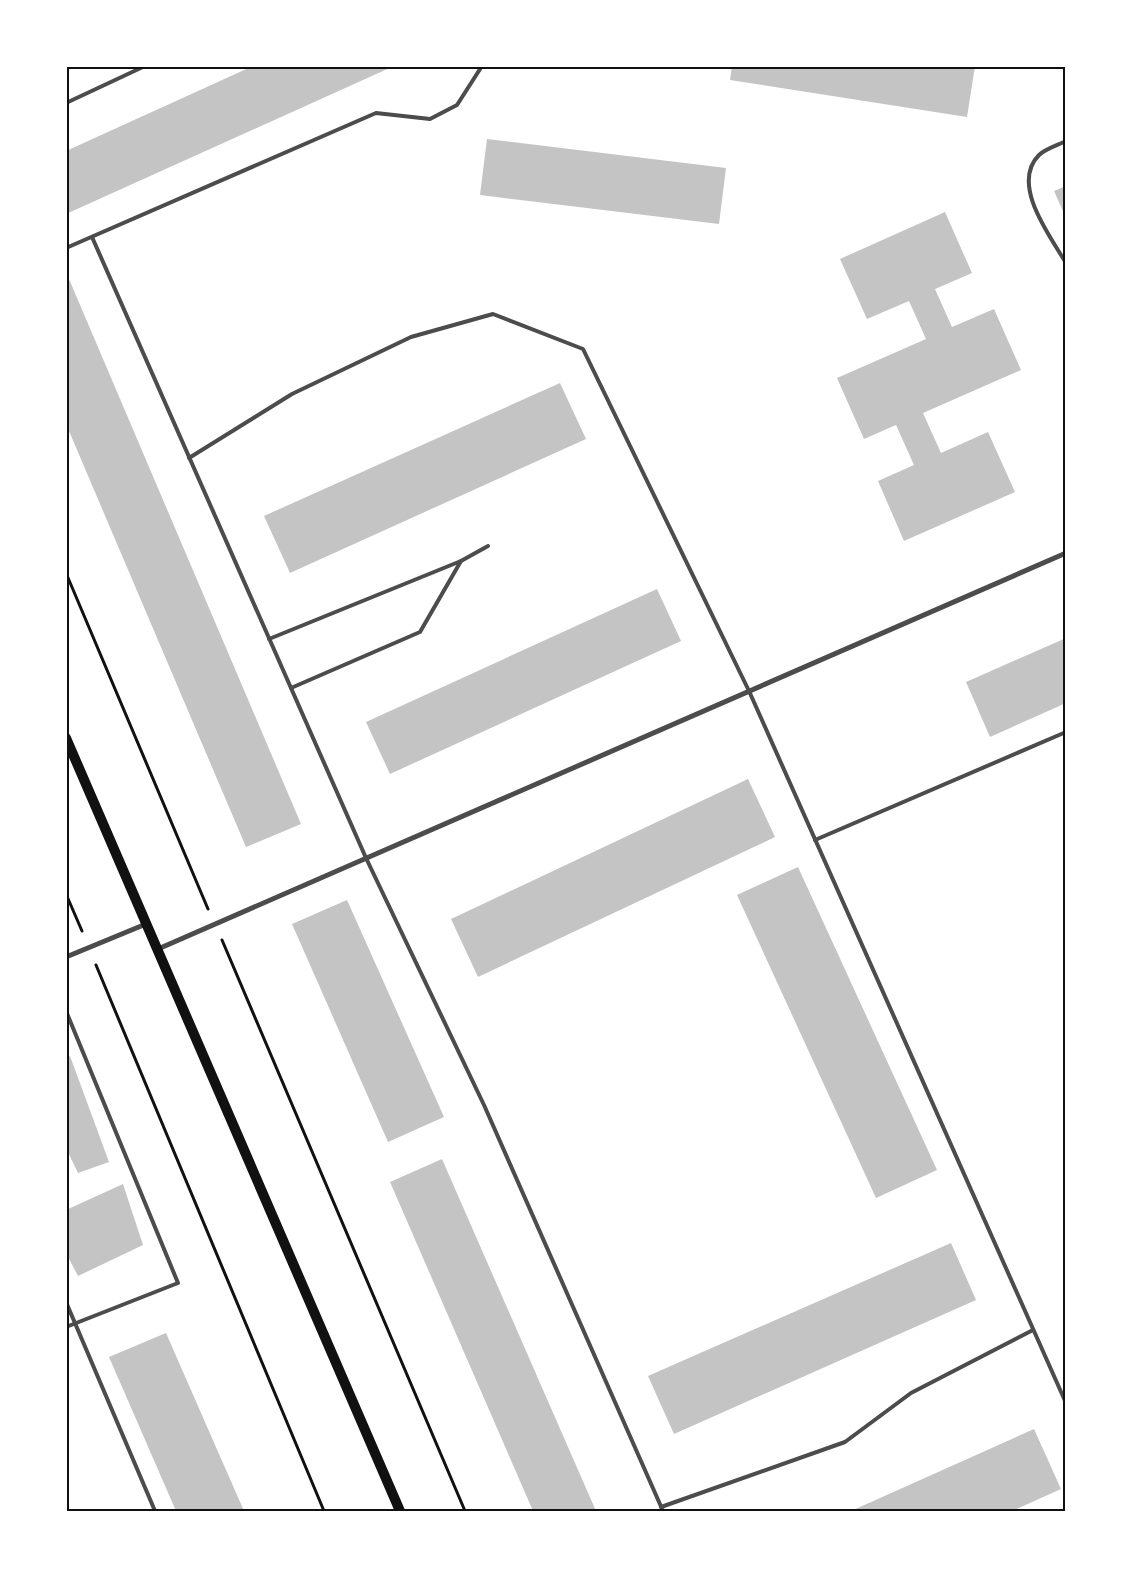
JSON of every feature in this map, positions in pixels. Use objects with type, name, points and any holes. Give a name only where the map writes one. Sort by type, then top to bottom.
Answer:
[{"type":"main road","points":[[66,738],[400,1511]]},
{"type":"street","points":[[158,949],[1066,553]]},
{"type":"street","points":[[66,957],[146,924]]},
{"type":"lane","points":[[66,103],[145,66]]},
{"type":"lane","points":[[66,248],[376,113],[430,119],[458,105],[482,66]]},
{"type":"lane","points":[[1066,141],[1039,155],[1028,173],[1031,201],[1066,263]]},
{"type":"lane","points":[[92,236],[366,858],[484,1105],[662,1509],[845,1442],[911,1393],[1033,1330]]},
{"type":"lane","points":[[189,458],[292,394],[411,337],[493,314],[583,349],[749,691],[1066,1403]]},
{"type":"lane","points":[[269,639],[461,561],[488,546]]},
{"type":"lane","points":[[291,688],[420,632],[461,561]]},
{"type":"lane","points":[[815,840],[1066,732]]},
{"type":"lane","points":[[66,1012],[178,1283],[66,1327]]},
{"type":"lane","points":[[66,1302],[155,1511]]},
{"type":"path","points":[[66,573],[465,1511]]},
{"type":"path","points":[[66,894],[324,1511]]},
{"type":"building","points":[[253,66],[394,66],[66,214],[66,151]]},
{"type":"building","points":[[732,66],[975,66],[967,117],[730,80]]},
{"type":"building","points":[[487,139],[726,168],[719,224],[480,195]]},
{"type":"building","points":[[1066,186],[1066,218],[1054,191]]},
{"type":"building","points":[[945,212],[972,273],[935,289],[952,327],[994,309],[1021,370],[923,413],[941,453],[988,432],[1015,492],[904,541],[878,481],[914,465],[896,425],[864,439],[837,378],[926,339],[909,301],[867,319],[840,259]]},
{"type":"building","points":[[66,272],[301,824],[246,847],[66,424]]},
{"type":"building","points":[[560,383],[586,439],[290,573],[264,516]]},
{"type":"building","points":[[657,589],[681,641],[390,774],[366,722]]},
{"type":"building","points":[[1066,638],[1066,703],[990,737],[966,682]]},
{"type":"building","points":[[748,779],[775,837],[478,977],[451,919]]},
{"type":"building","points":[[798,867],[937,1170],[876,1198],[737,895]]},
{"type":"building","points":[[347,900],[444,1117],[388,1142],[292,924]]},
{"type":"building","points":[[70,1056],[109,1162],[78,1173],[66,1148],[66,1057]]},
{"type":"building","points":[[442,1159],[596,1511],[533,1511],[390,1182]]},
{"type":"building","points":[[123,1184],[143,1245],[78,1276],[66,1253],[66,1210]]},
{"type":"building","points":[[951,1243],[976,1300],[674,1434],[648,1376]]},
{"type":"building","points":[[166,1333],[244,1511],[176,1511],[109,1357]]},
{"type":"building","points":[[1034,1429],[1061,1489],[1012,1511],[851,1511]]}]
